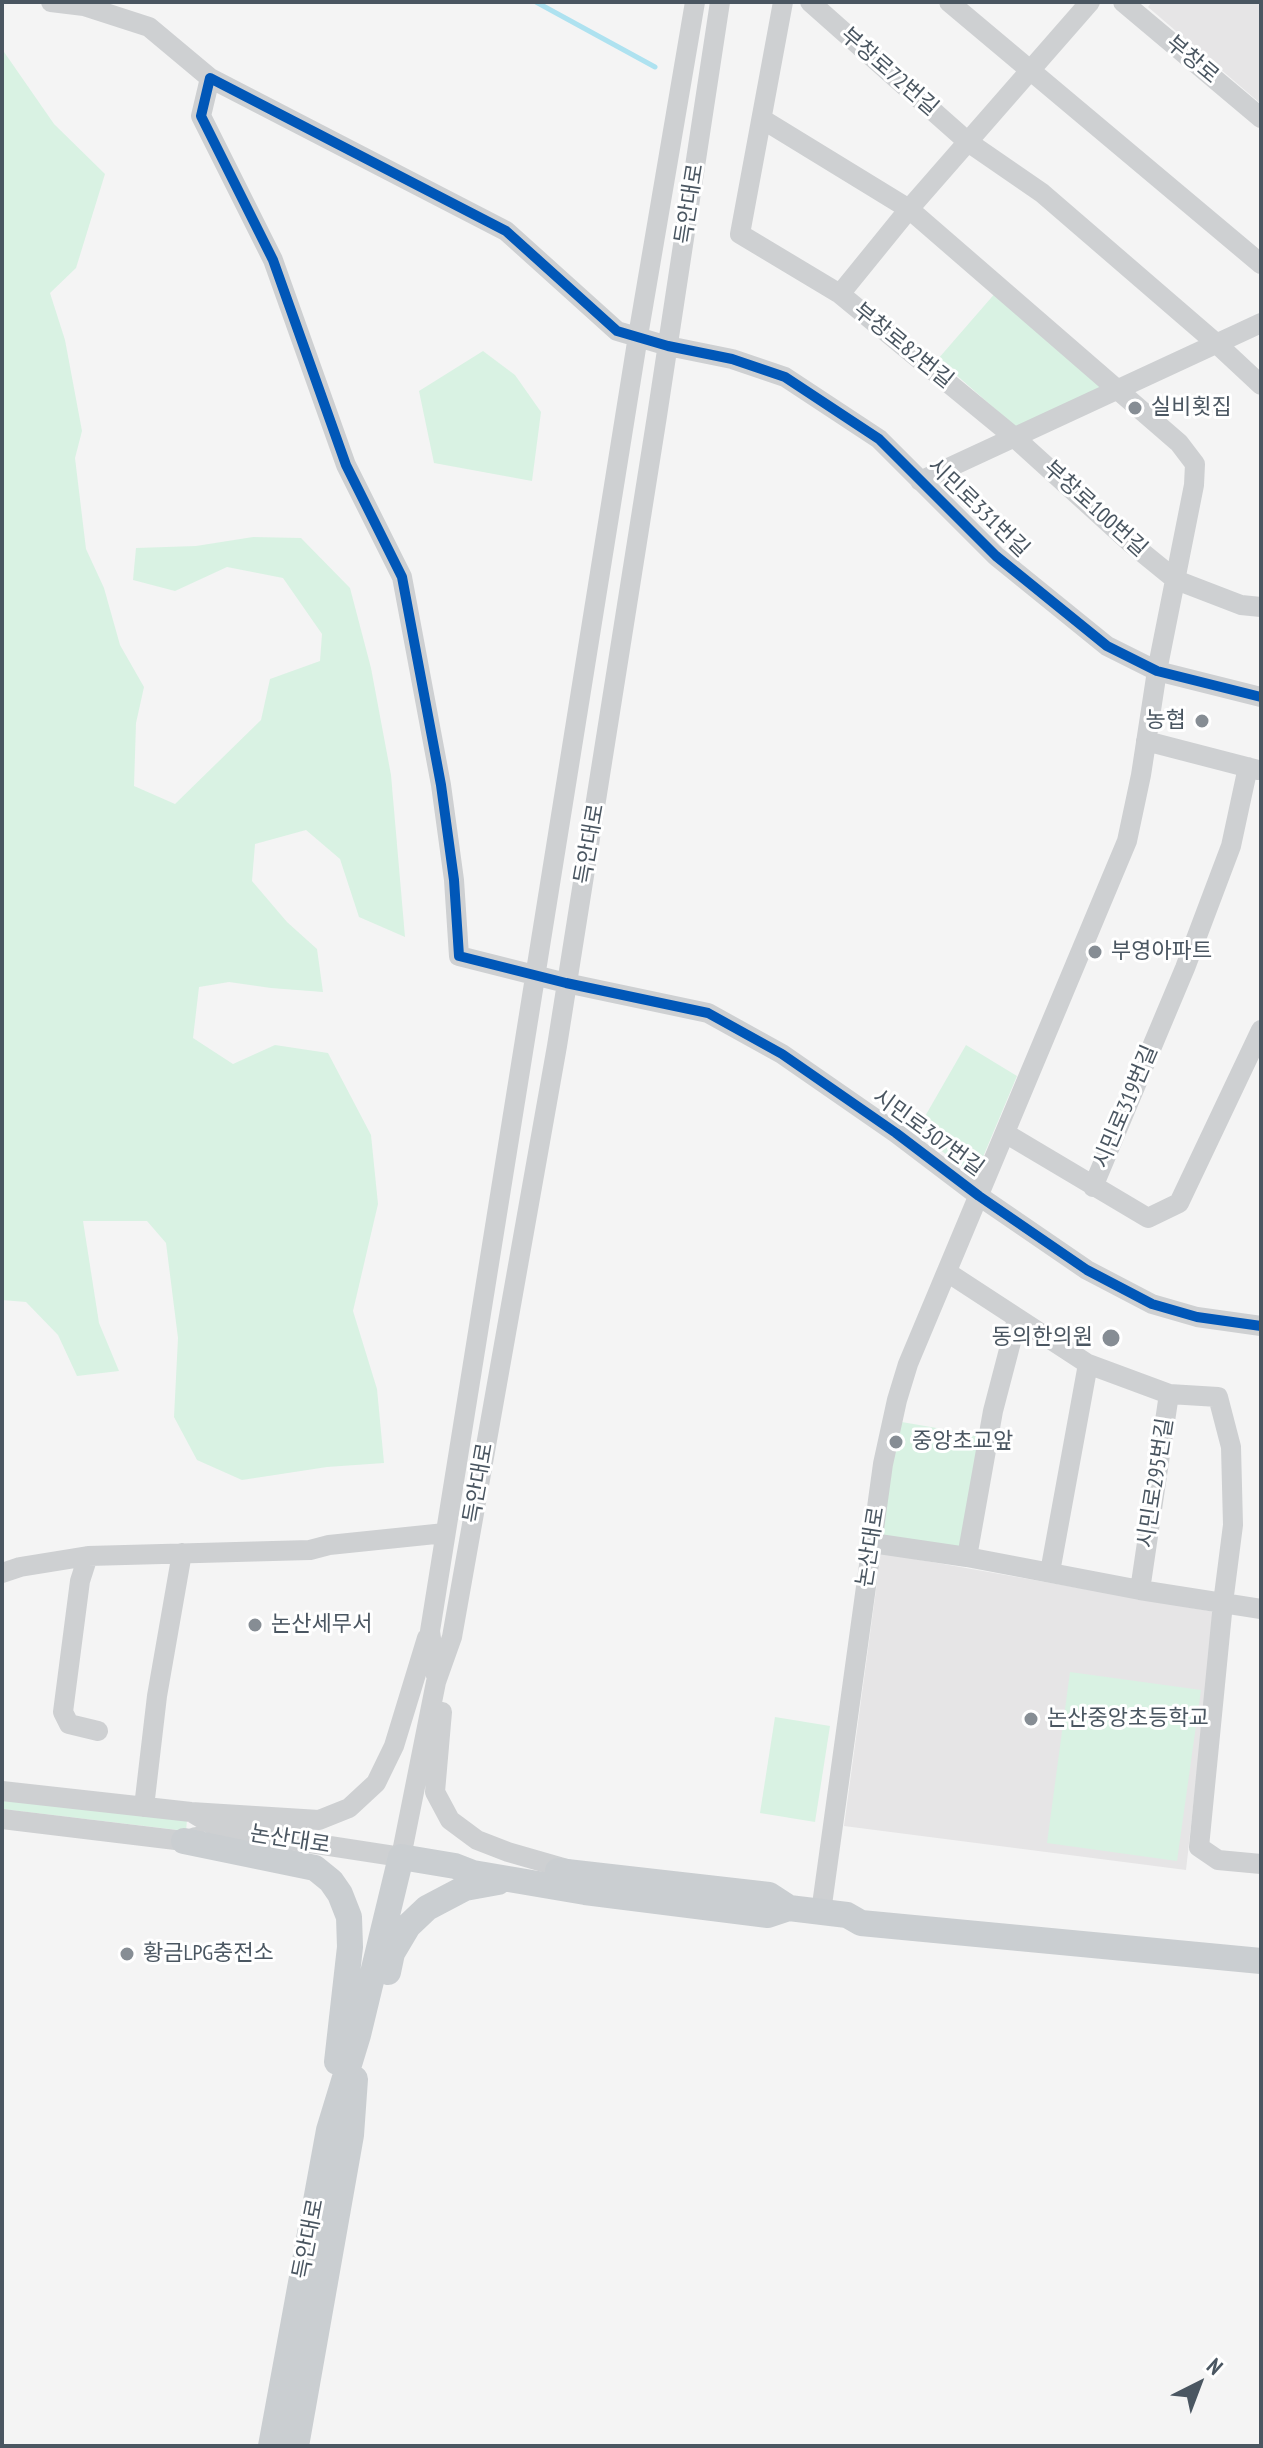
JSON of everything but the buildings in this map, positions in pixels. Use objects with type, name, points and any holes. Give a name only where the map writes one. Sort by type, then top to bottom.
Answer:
[{"type":"main road","points":[[184,1841],[315,1868],[331,1881],[340,1894],[349,1917],[350,1947],[340,2132]]},
{"type":"main road","name":"논산대로","points":[[401,1857],[585,1892],[768,1915],[789,1908],[847,1915],[861,1923],[1261,1961]]},
{"type":"main road","name":"득안대로","points":[[271,2446],[340,2132],[358,2035],[401,1857]]},
{"type":"main road","name":"논산대로","points":[[455,1866],[477,1862],[769,1895],[789,1908]]},
{"type":"main road","points":[[340,2132],[392,1953],[408,1926],[439,1900],[465,1888],[510,1879]]},
{"type":"main road","name":"논산대로","points":[[847,1915],[862,1907],[1261,1949]]},
{"type":"main road","name":"득안대로","points":[[296,2446],[340,2132]]},
{"type":"street","name":"시민로331번길","points":[[51,2],[84,6],[149,27],[210,78],[506,231],[617,331],[668,346],[732,359],[785,377],[879,439],[996,556],[1107,646],[1157,671],[1261,697]]},
{"type":"street","name":"득안대로","points":[[436,1682],[430,1631],[445,1533],[638,336],[695,2]]},
{"type":"street","name":"득안대로","points":[[401,1857],[436,1682],[452,1637],[557,1046],[720,2]]},
{"type":"street","points":[[783,2],[740,234],[840,294]]},
{"type":"street","name":"부창로72번길","points":[[810,2],[968,142]]},
{"type":"street","points":[[949,2],[1261,264]]},
{"type":"street","name":"부창로82번길","points":[[1014,437],[840,294],[909,209],[1090,2]]},
{"type":"street","name":"부창로","points":[[1123,2],[1261,118]]},
{"type":"street","name":"시민로307번길","points":[[210,78],[201,116],[273,260],[346,465],[402,577],[441,785],[454,880],[459,956],[566,983],[708,1013],[782,1054],[1087,1270],[1152,1304],[1197,1317],[1261,1326]]},
{"type":"street","points":[[762,119],[909,209],[1119,390]]},
{"type":"street","points":[[968,142],[1042,193],[1261,385]]},
{"type":"street","points":[[920,481],[1261,323]]},
{"type":"street","name":"부창로100번길","points":[[1119,390],[1179,443],[1195,464],[1194,485],[1157,671]]},
{"type":"street","name":"부창로100번길","points":[[1014,437],[1176,580]]},
{"type":"street","points":[[1176,580],[1241,605],[1261,607]]},
{"type":"street","name":"시민로307번길","points":[[979,1196],[1127,841],[1157,671]]},
{"type":"street","points":[[1146,741],[1255,769]]},
{"type":"street","name":"시민로319번길","points":[[1255,769],[1231,846],[1185,968],[1093,1187],[1148,1218],[1179,1203],[1261,1030]]},
{"type":"street","points":[[1005,1133],[1093,1187]]},
{"type":"street","name":"논산대로","points":[[821,1912],[883,1464],[897,1400],[908,1364],[979,1196]]},
{"type":"street","points":[[947,1272],[1088,1364],[1169,1394]]},
{"type":"street","points":[[967,1557],[993,1411],[1017,1319]]},
{"type":"street","points":[[1050,1572],[1088,1364]]},
{"type":"street","name":"시민로295번길","points":[[1140,1590],[1169,1394],[1218,1397],[1231,1447],[1233,1525],[1199,1847],[1218,1860],[1261,1864]]},
{"type":"street","points":[[2,1573],[88,1556],[310,1550],[329,1545],[445,1533]]},
{"type":"street","points":[[872,1543],[1261,1609]]},
{"type":"street","points":[[144,1807],[157,1696],[182,1553]]},
{"type":"street","points":[[88,1556],[80,1581],[63,1712],[69,1724],[98,1731]]},
{"type":"street","points":[[191,1812],[319,1820],[349,1808],[376,1783],[394,1746],[430,1631]]},
{"type":"street","points":[[452,1637],[435,1777],[435,1792],[443,1810],[450,1820],[477,1840],[587,1874]]},
{"type":"street","name":"논산대로","points":[[2,1791],[191,1812],[219,1829],[401,1857]]},
{"type":"street","name":"논산대로","points":[[2,1819],[184,1841],[219,1829]]},
{"type":"shaded area","points":[[1152,2],[1261,2],[1261,104],[1148,7]]},
{"type":"shaded area","name":"논산중앙초등학교","points":[[881,1553],[1215,1612],[1186,1870],[844,1826]]},
{"type":"green space","points":[[2,49],[54,124],[105,174],[76,268],[50,293],[65,340],[82,431],[75,458],[86,549],[104,588],[120,645],[144,687],[136,723],[134,786],[175,804],[261,720],[270,679],[320,661],[322,634],[283,578],[227,567],[175,591],[133,580],[136,548],[196,546],[253,537],[301,538],[350,588],[371,668],[391,775],[405,937],[359,917],[340,859],[306,830],[255,844],[252,881],[287,922],[317,949],[323,992],[229,982],[199,987],[193,1038],[233,1064],[275,1045],[328,1053],[371,1135],[378,1204],[353,1311],[377,1389],[384,1463],[327,1467],[242,1480],[197,1460],[174,1417],[178,1338],[166,1243],[147,1221],[83,1221],[99,1323],[119,1371],[77,1376],[58,1335],[26,1302],[2,1300]]},
{"type":"green space","points":[[997,291],[1105,386],[1018,429],[938,359]]},
{"type":"green space","points":[[483,351],[515,375],[541,412],[532,481],[434,463],[419,391]]},
{"type":"green space","points":[[966,1045],[1017,1076],[975,1176],[916,1132]]},
{"type":"green space","points":[[896,1421],[983,1436],[962,1551],[879,1538]]},
{"type":"green space","points":[[1070,1672],[1201,1690],[1177,1861],[1047,1843]]},
{"type":"green space","points":[[775,1717],[830,1726],[815,1822],[760,1813]]},
{"type":"green space","points":[[2,1798],[187,1820],[186,1831],[2,1809]]},
{"type":"waterway","points":[[536,2],[655,67]]},
{"type":"cycle path","points":[[1261,697],[1157,671],[1107,646],[996,556],[879,439],[785,377],[732,359],[668,346],[617,331],[506,231],[210,78],[201,116],[273,260],[346,465],[402,577],[441,785],[454,880],[459,956],[566,983],[708,1013],[782,1054],[1087,1270],[1152,1304],[1197,1317],[1261,1326]]},
{"type":"place","name":"실비횟집","points":[[1135,408]]},
{"type":"place","name":"농협","points":[[1202,721]]},
{"type":"place","name":"부영아파트","points":[[1095,952]]},
{"type":"place","name":"동의한의원","points":[[1111,1338]]},
{"type":"place","name":"중앙초교앞","points":[[896,1442]]},
{"type":"place","name":"논산세무서","points":[[255,1625]]},
{"type":"place","name":"논산중앙초등학교","points":[[1031,1719]]},
{"type":"place","name":"황금LPG충전소","points":[[127,1954]]}]
